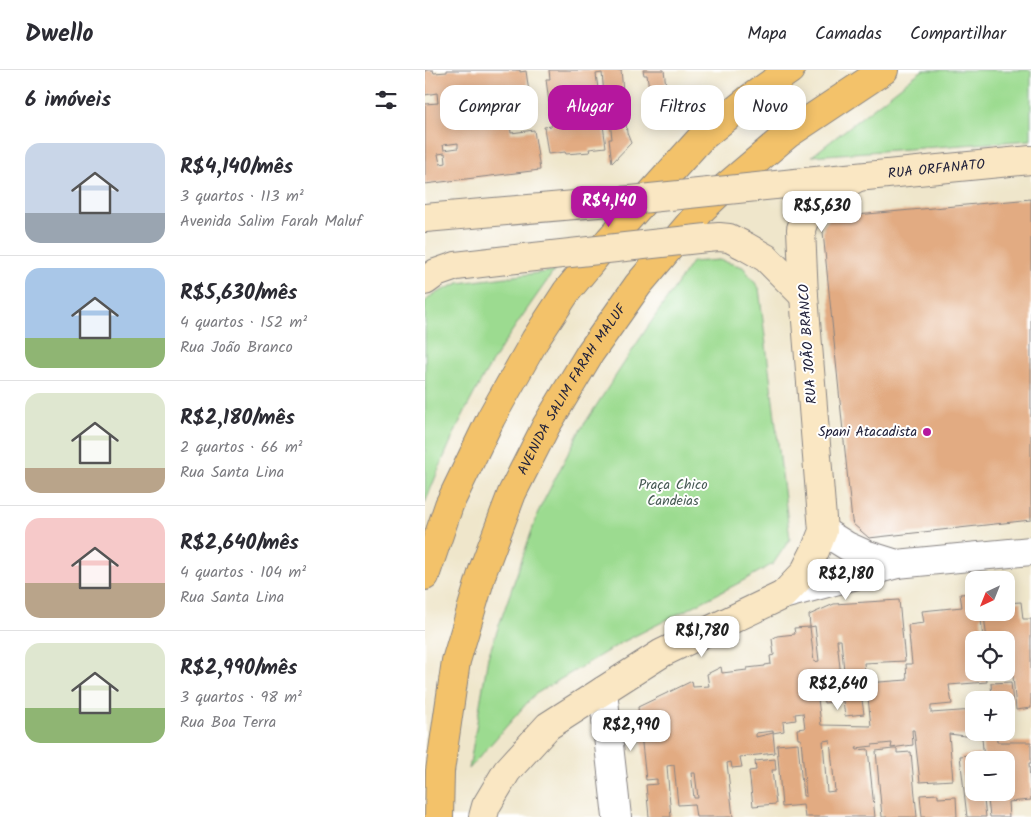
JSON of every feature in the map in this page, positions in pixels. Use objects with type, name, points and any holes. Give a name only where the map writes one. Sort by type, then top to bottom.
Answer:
[{"type":"highway","points":[[425,576],[449,505],[491,418],[535,340],[567,292],[610,239],[701,138],[753,96],[791,70]]},
{"type":"highway","name":"AVENIDA SALIM FARAH MALUF","points":[[439,817],[441,770],[456,661],[483,570],[512,493],[546,426],[590,353],[638,285],[703,208],[788,134],[885,70]]},
{"type":"main road","name":"RUA ORFANATO","points":[[425,218],[621,201],[1031,160]]},
{"type":"main road","name":"RUA JOÃO BRANCO","points":[[483,817],[487,806],[507,771],[549,726],[662,653],[783,595],[805,573],[823,531],[804,296],[801,229],[807,211],[818,200],[858,177]]},
{"type":"main road","points":[[425,281],[436,273],[457,266],[719,237],[729,238],[766,258],[804,296]]},
{"type":"street","points":[[823,531],[859,552],[897,564]]},
{"type":"street","points":[[783,595],[897,564],[1031,551]]},
{"type":"street","points":[[603,690],[617,817]]},
{"type":"green space","points":[[923,70],[1031,70],[1031,140],[812,156],[913,77]]},
{"type":"green space","name":"Praça Chico Candeias","points":[[719,260],[743,267],[759,288],[790,539],[773,564],[621,643],[534,695],[469,769],[488,657],[539,510],[579,432],[692,262]]},
{"type":"green space","points":[[554,271],[512,331],[483,378],[454,434],[425,503],[425,302],[432,295],[459,283]]},
{"type":"building","points":[[425,70],[433,70],[434,73],[447,72],[447,70],[526,71],[528,85],[440,85],[440,130],[511,130],[511,133],[534,130],[540,170],[425,184],[425,104],[438,103],[437,93],[425,95]],"holes":[[[458,143],[458,148],[444,150],[443,145]],[[445,153],[446,163],[440,164],[438,154]]]},
{"type":"building","points":[[549,70],[621,70],[622,85],[603,85],[602,73],[596,74],[598,85],[548,85],[548,95],[546,79],[550,79]]},
{"type":"building","points":[[643,70],[664,70],[666,85],[649,85],[647,75],[644,75]]},
{"type":"building","points":[[548,126],[548,130],[604,130],[606,147],[589,149],[590,152],[548,154],[544,127]]},
{"type":"building","points":[[611,130],[627,130],[631,143],[612,163],[609,139],[612,139]]},
{"type":"building","name":"Spani Atacadista","points":[[1031,199],[1031,520],[869,538],[852,521],[823,232],[824,226],[829,219],[835,217]]},
{"type":"building","points":[[960,594],[965,594],[965,621],[981,621],[982,631],[965,631],[965,681],[987,682],[949,685],[952,704],[931,706],[931,713],[965,711],[965,736],[949,734],[953,780],[920,782],[914,730],[912,730],[913,745],[891,748],[892,743],[856,748],[857,750],[868,749],[875,817],[805,817],[803,805],[782,807],[777,745],[798,743],[803,796],[806,796],[801,739],[798,739],[797,729],[805,728],[803,713],[795,714],[796,720],[783,722],[784,731],[773,733],[775,753],[740,757],[742,767],[732,768],[731,762],[727,763],[733,817],[696,817],[694,804],[678,805],[674,765],[667,766],[671,817],[649,817],[646,785],[657,784],[657,779],[646,780],[638,707],[692,681],[693,687],[709,686],[707,674],[721,667],[722,673],[747,670],[747,668],[771,664],[770,656],[774,655],[772,639],[777,636],[795,634],[794,628],[810,627],[809,615],[834,604],[899,600],[905,661],[864,663],[866,683],[907,680],[906,664],[912,664],[908,625],[924,623],[922,611],[962,607]],"holes":[[[815,626],[819,661],[814,662],[810,627]],[[837,640],[841,640],[845,681],[847,681],[848,690],[867,688],[871,726],[821,725],[816,681],[821,680],[824,703],[843,701],[845,716],[864,714],[861,693],[843,695]],[[773,731],[773,733],[756,737],[756,733]],[[830,740],[835,791],[827,792],[823,741]],[[691,773],[695,773],[698,798],[694,798]]]},
{"type":"building","points":[[1015,602],[1021,602],[1023,619],[1031,619],[1031,708],[1016,710],[1013,681],[1015,681],[1015,631],[986,631],[985,621],[1015,621]]},
{"type":"building","points":[[1011,682],[1012,691],[991,691],[991,683]]},
{"type":"building","points":[[982,741],[1031,742],[1031,763],[1029,763],[1031,800],[1008,802],[1009,817],[990,817],[988,801],[1015,801],[1015,751],[983,751]]},
{"type":"building","points":[[897,749],[897,753],[911,752],[917,817],[882,817],[876,751]]},
{"type":"building","points":[[965,755],[965,800],[960,756]]},
{"type":"building","points":[[775,759],[776,770],[772,770],[776,804],[753,806],[749,771],[756,770],[755,761]]},
{"type":"building","points":[[938,794],[938,798],[956,797],[957,817],[922,817],[920,795]]},
{"type":"building","points":[[965,801],[984,801],[986,817],[967,817]]},
{"type":"place","name":"Spani Atacadista","points":[[927,432]]}]
